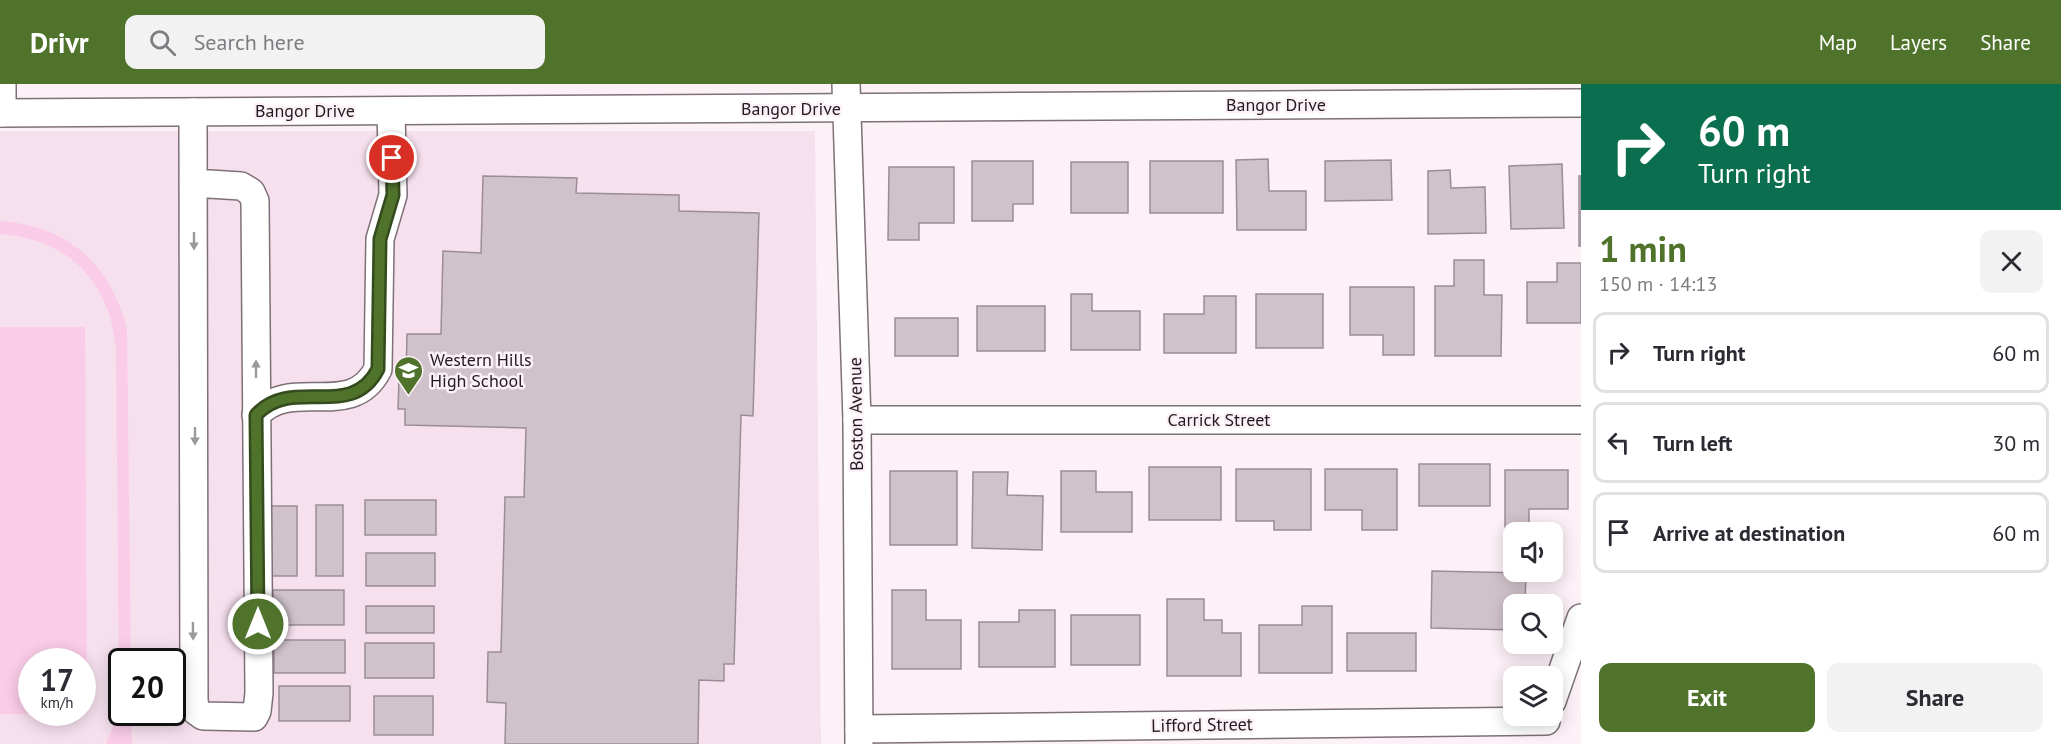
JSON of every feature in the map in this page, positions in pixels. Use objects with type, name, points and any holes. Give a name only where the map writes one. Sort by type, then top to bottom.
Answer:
[{"type":"street","points":[[1,113],[2,84]]},
{"type":"street","name":"Bangor Drive","points":[[1,113],[392,111],[846,96],[1581,103]]},
{"type":"street","name":"Boston Avenue","points":[[846,96],[857,420],[859,736]]},
{"type":"street","points":[[256,415],[267,403],[289,398],[359,392],[371,383],[378,369],[380,239],[393,195],[392,111]]},
{"type":"street","points":[[193,112],[193,183],[196,566],[192,597],[196,711],[203,716],[254,717],[257,711],[255,201],[251,192],[241,186],[193,183]]},
{"type":"street","name":"Carrick Street","points":[[857,420],[1581,420]]},
{"type":"street","points":[[1563,673],[1581,618]]},
{"type":"street","name":"Lifford Street","points":[[859,736],[1503,722]]},
{"type":"shaded area","name":"Western Hills High School","points":[[0,131],[815,131],[821,744],[0,744]]},
{"type":"shaded area","points":[[0,221],[24,224],[66,240],[83,252],[110,285],[127,329],[131,648],[119,648],[116,349],[112,325],[105,303],[95,284],[65,255],[46,245],[0,234]]},
{"type":"shaded area","points":[[0,327],[85,327],[87,648],[18,648],[18,714],[0,714]]},
{"type":"shaded area","points":[[113,726],[131,726],[132,744],[106,744]]},
{"type":"building","points":[[1268,159],[1269,191],[1306,191],[1306,230],[1237,230],[1236,160]]},
{"type":"building","points":[[1391,160],[1392,200],[1325,201],[1325,161]]},
{"type":"building","points":[[972,161],[1033,161],[1033,204],[1013,204],[1013,221],[972,221]]},
{"type":"building","points":[[1150,161],[1223,161],[1223,213],[1150,213]]},
{"type":"building","points":[[1071,162],[1128,162],[1128,213],[1071,213]]},
{"type":"building","points":[[1562,164],[1564,228],[1511,229],[1509,166]]},
{"type":"building","points":[[889,167],[954,167],[954,223],[919,223],[919,240],[888,240]]},
{"type":"building","points":[[1450,170],[1451,188],[1485,187],[1486,233],[1428,234],[1428,171]]},
{"type":"building","points":[[483,176],[577,178],[576,193],[679,195],[679,211],[759,213],[753,416],[741,415],[734,664],[724,664],[724,681],[699,680],[698,744],[505,744],[506,703],[487,702],[488,652],[501,652],[505,497],[524,497],[526,428],[405,425],[405,409],[398,409],[399,379],[406,379],[407,334],[441,334],[443,251],[481,253]]},
{"type":"building","points":[[1579,176],[1581,176],[1581,246],[1579,246]]},
{"type":"building","points":[[1454,260],[1484,260],[1484,295],[1502,295],[1501,356],[1435,356],[1435,286],[1454,286]]},
{"type":"building","points":[[1557,263],[1581,263],[1581,323],[1527,323],[1527,282],[1557,282]]},
{"type":"building","points":[[1350,287],[1414,287],[1414,355],[1383,355],[1383,335],[1350,335]]},
{"type":"building","points":[[1071,294],[1092,294],[1092,311],[1140,311],[1140,350],[1071,350]]},
{"type":"building","points":[[1256,294],[1323,294],[1323,348],[1256,348]]},
{"type":"building","points":[[1204,296],[1236,296],[1236,353],[1164,353],[1164,314],[1204,314]]},
{"type":"building","points":[[977,306],[1045,306],[1045,351],[977,351]]},
{"type":"building","points":[[895,318],[958,318],[958,356],[895,356]]},
{"type":"building","points":[[1419,464],[1490,464],[1490,506],[1419,506]]},
{"type":"building","points":[[1149,467],[1221,467],[1221,520],[1149,520]]},
{"type":"building","points":[[1236,469],[1311,469],[1311,530],[1274,530],[1274,521],[1236,521]]},
{"type":"building","points":[[1325,469],[1397,469],[1397,530],[1362,530],[1362,510],[1325,510]]},
{"type":"building","points":[[1505,470],[1568,470],[1568,509],[1529,509],[1529,522],[1505,522]]},
{"type":"building","points":[[890,471],[957,471],[957,545],[890,545]]},
{"type":"building","points":[[1061,471],[1096,471],[1096,492],[1132,492],[1132,532],[1061,532]]},
{"type":"building","points":[[973,472],[1008,472],[1007,495],[1043,496],[1042,550],[972,548]]},
{"type":"building","points":[[365,500],[436,500],[436,535],[365,535]]},
{"type":"building","points":[[316,505],[343,505],[343,576],[316,576]]},
{"type":"building","points":[[270,506],[297,506],[297,576],[270,576]]},
{"type":"building","points":[[366,553],[435,553],[435,586],[366,586]]},
{"type":"building","points":[[1432,571],[1503,573],[1503,582],[1526,582],[1525,594],[1503,594],[1503,630],[1431,628]]},
{"type":"building","points":[[273,590],[344,590],[344,625],[273,625]]},
{"type":"building","points":[[892,590],[926,590],[926,620],[961,620],[961,669],[892,669]]},
{"type":"building","points":[[1167,599],[1204,599],[1204,620],[1222,620],[1222,633],[1241,633],[1241,676],[1167,676]]},
{"type":"building","points":[[366,606],[434,606],[434,633],[366,633]]},
{"type":"building","points":[[1302,606],[1332,606],[1332,673],[1259,673],[1259,625],[1302,625]]},
{"type":"building","points":[[1019,610],[1055,610],[1055,667],[979,667],[979,622],[1019,622]]},
{"type":"building","points":[[1071,615],[1140,615],[1140,665],[1071,665]]},
{"type":"building","points":[[1347,633],[1416,633],[1416,671],[1347,671]]},
{"type":"building","points":[[274,640],[345,640],[345,673],[274,673]]},
{"type":"building","points":[[365,643],[434,643],[434,678],[365,678]]},
{"type":"building","points":[[279,686],[350,686],[350,721],[279,721]]},
{"type":"building","points":[[374,696],[433,696],[433,735],[374,735]]},
{"type":"place","name":"Western Hills High School","points":[[409,396]]},
{"type":"route","points":[[258,624],[256,415],[267,403],[289,398],[359,392],[371,383],[378,369],[380,239],[393,195],[392,158]]}]
